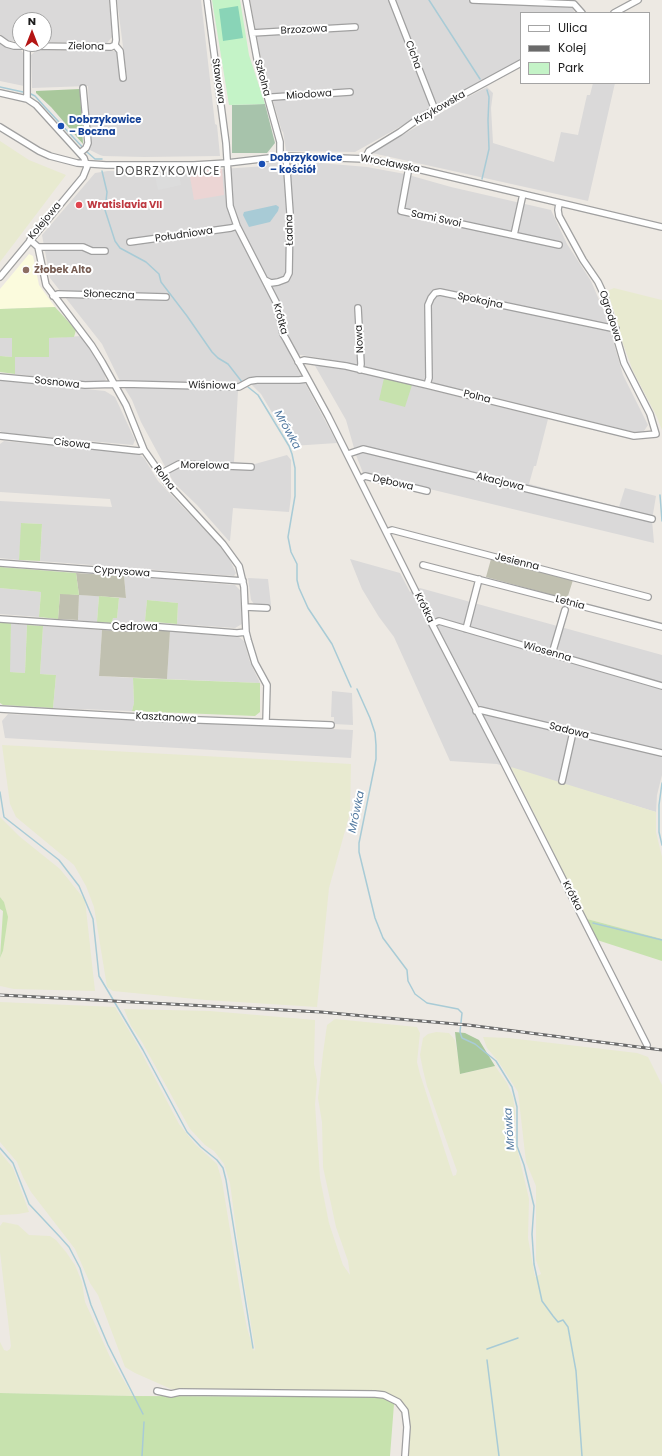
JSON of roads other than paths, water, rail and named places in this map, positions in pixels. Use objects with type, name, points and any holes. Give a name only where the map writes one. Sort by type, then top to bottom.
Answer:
[{"type":"street","points":[[113,0],[115,42],[120,51],[123,78]]},
{"type":"street","name":"Stawowa","points":[[207,0],[226,143],[227,163]]},
{"type":"street","name":"Szkolna","points":[[246,0],[257,59],[283,156]]},
{"type":"street","name":"Cicha","points":[[392,0],[435,110]]},
{"type":"street","points":[[473,0],[574,2],[581,12]]},
{"type":"street","points":[[616,12],[638,0]]},
{"type":"street","name":"Brzozowa","points":[[252,33],[355,27]]},
{"type":"street","name":"Zielona","points":[[0,39],[12,45]]},
{"type":"street","name":"Zielona","points":[[52,46],[111,47],[115,42]]},
{"type":"street","points":[[27,99],[28,52]]},
{"type":"street","name":"Krzykowska","points":[[365,159],[369,151],[435,110],[520,65]]},
{"type":"street","points":[[83,88],[88,143],[83,150]]},
{"type":"street","name":"Miodowa","points":[[268,98],[350,92]]},
{"type":"street","points":[[0,93],[27,99],[40,109],[83,150],[86,164]]},
{"type":"street","name":"Wrocławska","points":[[0,127],[28,145],[50,156],[77,163],[187,165],[227,163],[283,156],[365,159],[410,167],[662,227]]},
{"type":"street","name":"Ładna","points":[[271,292],[273,287],[278,282],[288,277],[290,269],[290,201],[283,156]]},
{"type":"street","name":"Krótka","points":[[227,163],[230,206],[237,226],[276,302],[283,334],[348,454],[476,711],[503,761],[647,1045]]},
{"type":"street","name":"Kolejowa","points":[[0,277],[82,177],[86,170],[86,164]]},
{"type":"street","name":"Sami Swoi","points":[[410,167],[401,211],[559,245]]},
{"type":"street","points":[[514,236],[523,194]]},
{"type":"street","name":"Ogrodowa","points":[[559,203],[559,216],[582,260],[598,282],[606,298],[616,329],[624,363],[650,414],[656,434]]},
{"type":"street","name":"Południowa","points":[[130,242],[237,226]]},
{"type":"street","points":[[30,240],[38,246],[83,247],[92,251],[105,251]]},
{"type":"street","name":"Rolna","points":[[38,246],[44,282],[92,346],[115,384],[126,405],[144,450],[167,484],[232,554],[239,566],[243,581],[246,632],[255,663],[267,685],[266,722]]},
{"type":"street","points":[[264,280],[271,283],[278,282]]},
{"type":"street","name":"Spokojna","points":[[427,385],[429,378],[428,304],[435,293],[440,292],[616,329]]},
{"type":"street","name":"Słoneczna","points":[[53,296],[58,294],[166,297]]},
{"type":"street","name":"Nowa","points":[[358,308],[360,370]]},
{"type":"street","name":"Polna","points":[[298,362],[304,360],[360,370],[634,436],[656,434]]},
{"type":"street","name":"Sosnowa","points":[[0,377],[85,385],[115,384]]},
{"type":"street","name":"Wiśniowa","points":[[115,384],[239,387],[250,381],[257,380],[307,379]]},
{"type":"street","name":"Cisowa","points":[[0,436],[139,451],[144,450]]},
{"type":"street","name":"Akacjowa","points":[[348,454],[363,449],[652,519]]},
{"type":"street","name":"Morelowa","points":[[160,474],[179,464],[251,468]]},
{"type":"street","name":"Dębowa","points":[[360,479],[365,476],[427,491]]},
{"type":"street","name":"Jesienna","points":[[386,532],[392,530],[648,597]]},
{"type":"street","name":"Cyprysowa","points":[[0,562],[243,581]]},
{"type":"street","name":"Letnia","points":[[423,565],[662,627]]},
{"type":"street","points":[[466,629],[479,579]]},
{"type":"street","points":[[245,607],[267,608]]},
{"type":"street","points":[[552,654],[565,610]]},
{"type":"street","name":"Cedrowa","points":[[0,619],[131,628],[146,626],[237,633],[246,632]]},
{"type":"street","name":"Wiosenna","points":[[432,624],[439,621],[662,686]]},
{"type":"street","name":"Kasztanowa","points":[[0,709],[174,719],[331,725]]},
{"type":"street","name":"Sadowa","points":[[476,711],[480,710],[662,753]]},
{"type":"street","points":[[562,781],[573,732]]},
{"type":"street","points":[[157,1391],[171,1394],[180,1392],[384,1395],[398,1402],[405,1411],[407,1427],[405,1456]]},
{"type":"water","points":[[276,205],[279,207],[278,211],[270,222],[249,227],[243,215],[244,212]]},
{"type":"waterway","points":[[429,0],[480,79]]},
{"type":"waterway","name":"Mrówka","points":[[0,87],[23,92]]},
{"type":"waterway","points":[[482,179],[489,149],[489,97],[487,90]]},
{"type":"waterway","name":"Mrówka","points":[[31,94],[35,96],[87,152],[95,159],[102,159]]},
{"type":"waterway","name":"Mrówka","points":[[102,171],[107,192],[105,210],[115,241],[120,248],[146,262],[159,274],[161,282],[212,352],[228,364],[242,382]]},
{"type":"waterway","name":"Mrówka","points":[[248,387],[258,395],[289,446],[292,454],[295,468],[295,496],[288,537],[291,552],[297,564],[297,580],[299,588],[308,608],[332,644],[351,687]]},
{"type":"waterway","points":[[660,495],[662,521]]},
{"type":"waterway","name":"Mrówka","points":[[357,689],[370,718],[375,733],[376,745],[376,759],[359,843],[359,852],[375,918],[383,938],[407,970],[408,981],[415,994],[427,1003],[458,1009],[462,1013],[460,1032],[462,1038],[475,1044],[496,1061],[512,1087],[517,1107],[517,1146],[524,1165],[534,1206],[532,1234],[534,1264],[542,1301],[558,1322],[563,1320],[568,1327],[576,1371],[582,1456]]},
{"type":"waterway","points":[[662,783],[659,805],[659,832],[662,845]]},
{"type":"waterway","points":[[0,792],[4,817],[59,860],[79,886],[93,919],[99,976],[143,1050],[187,1132],[201,1147],[217,1160],[223,1168],[253,1348]]},
{"type":"waterway","points":[[593,923],[662,940]]},
{"type":"waterway","points":[[0,1148],[13,1163],[29,1204],[69,1247],[80,1268],[91,1305],[108,1345],[143,1414]]},
{"type":"waterway","points":[[487,1349],[518,1338]]},
{"type":"waterway","points":[[487,1360],[499,1456]]},
{"type":"waterway","points":[[142,1456],[144,1422]]},
{"type":"railway","points":[[0,995],[321,1012],[468,1025],[662,1050]]},
{"type":"place","name":"Dobrzykowice – Boczna","points":[[61,126]]},
{"type":"place","name":"Dobrzykowice – kościół","points":[[262,164]]},
{"type":"place","name":"Wratislavia VII","points":[[79,205]]},
{"type":"place","name":"Żłobek Alto","points":[[26,270]]},
{"type":"district","name":"DOBRZYKOWICE","points":[[168,172]]}]
